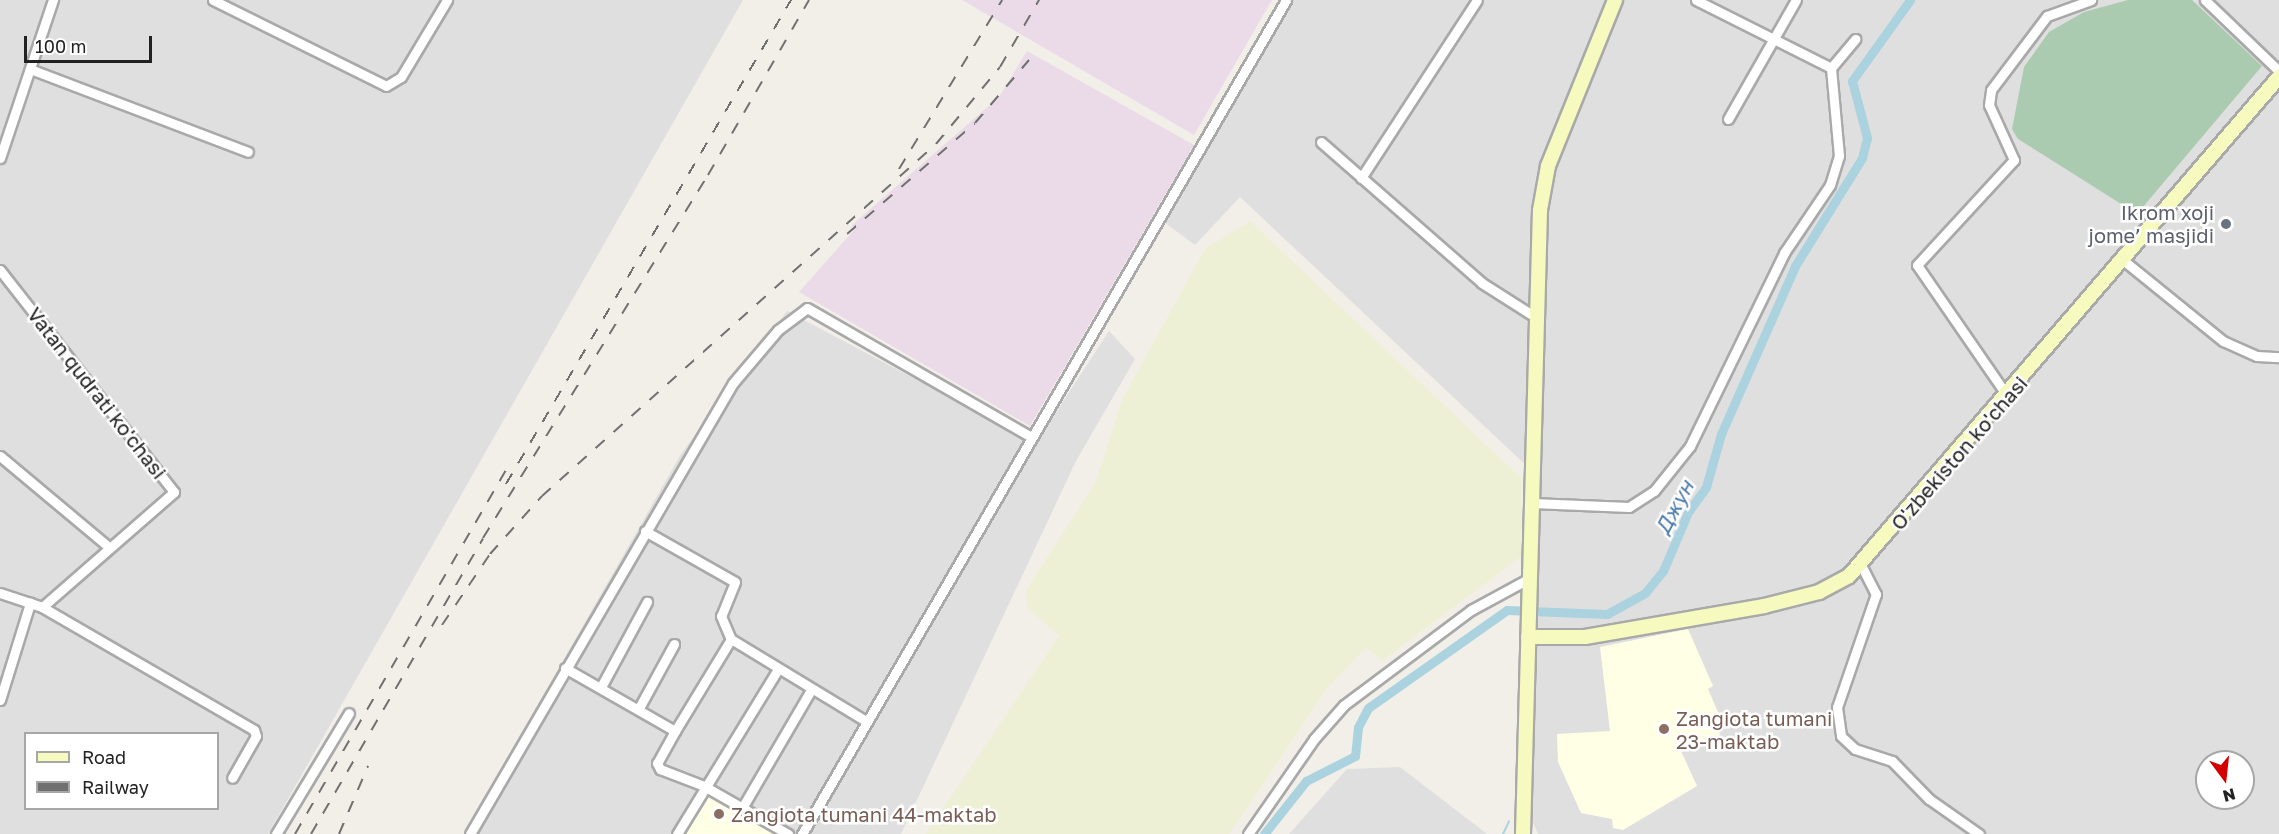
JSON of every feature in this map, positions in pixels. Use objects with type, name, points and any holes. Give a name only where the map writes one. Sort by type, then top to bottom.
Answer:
[{"type":"main road","points":[[1523,834],[1527,594],[1532,503],[1540,210],[1548,166],[1615,0]]},
{"type":"main road","name":"O'zbekiston ko'chasi","points":[[1528,638],[1604,634],[1803,598],[1842,581],[1861,565],[2008,397],[2279,77]]},
{"type":"street","points":[[0,158],[54,0]]},
{"type":"street","points":[[213,0],[386,86],[401,76],[447,0]]},
{"type":"street","points":[[802,834],[1286,0]]},
{"type":"street","points":[[1361,178],[1478,0]]},
{"type":"street","points":[[1696,0],[1831,68]]},
{"type":"street","points":[[1728,119],[1796,0]]},
{"type":"street","points":[[2008,397],[1917,265],[2014,160],[1989,105],[1991,90],[2047,16],[2091,0]]},
{"type":"street","points":[[2205,0],[2279,71]]},
{"type":"street","points":[[1532,503],[1629,507],[1654,491],[1690,446],[1784,253],[1830,185],[1839,156],[1831,68],[1855,39]]},
{"type":"street","points":[[30,69],[248,152]]},
{"type":"street","points":[[1321,142],[1482,283],[1537,318]]},
{"type":"street","points":[[2122,260],[2223,341],[2257,356],[2279,357]]},
{"type":"street","name":"Vatan qudrati ko'chasi","points":[[0,270],[173,491],[42,607]]},
{"type":"street","points":[[470,834],[733,383],[778,330],[807,308],[1031,437]]},
{"type":"street","points":[[0,456],[109,547]]},
{"type":"street","points":[[645,531],[732,576],[735,582],[721,616],[730,639],[811,690],[866,721]]},
{"type":"street","points":[[1861,565],[1876,594],[1838,707],[1841,736],[1855,749],[1892,761],[1929,799],[1978,834]]},
{"type":"street","points":[[1248,834],[1314,739],[1344,705],[1471,610],[1528,579]]},
{"type":"street","points":[[0,593],[42,607],[254,730],[256,736],[232,778]]},
{"type":"street","points":[[601,687],[647,602]]},
{"type":"street","points":[[0,700],[30,603]]},
{"type":"street","points":[[730,639],[675,731],[657,766],[704,786],[788,834]]},
{"type":"street","points":[[639,708],[674,644]]},
{"type":"street","points":[[565,668],[639,708],[675,731]]},
{"type":"street","points":[[677,834],[704,786],[778,669]]},
{"type":"street","points":[[742,808],[811,690]]},
{"type":"street","points":[[276,834],[349,713]]},
{"type":"shaded area","points":[[0,0],[743,0],[268,834],[0,834]]},
{"type":"shaded area","points":[[962,0],[1272,0],[1194,135]]},
{"type":"shaded area","points":[[1291,0],[2279,0],[2279,834],[1538,834],[1533,823],[1527,594],[1532,471],[1240,197],[1195,245],[1165,223]]},
{"type":"shaded area","points":[[2128,0],[2192,0],[2262,66],[2137,214],[2018,139],[2012,129],[2024,67],[2049,32],[2084,12]]},
{"type":"shaded area","points":[[1027,51],[1194,145],[1030,426],[799,292],[854,230],[852,225],[999,97]]},
{"type":"shaded area","points":[[1250,221],[1521,478],[1521,557],[1382,661],[1366,648],[1327,688],[1229,834],[926,834],[1059,636],[1027,608],[1026,590],[1096,482],[1122,400],[1205,249]]},
{"type":"shaded area","points":[[787,311],[1036,443],[1109,331],[1135,359],[1076,461],[901,834],[464,834],[681,454]]},
{"type":"shaded area","name":"Zangiota tumani 23-maktab","points":[[1688,629],[1713,686],[1708,689],[1724,726],[1718,728],[1720,735],[1681,751],[1697,786],[1623,830],[1613,828],[1612,819],[1581,813],[1558,762],[1557,734],[1610,731],[1600,647]]},
{"type":"shaded area","points":[[1400,767],[1487,834],[1289,834],[1347,769]]},
{"type":"shaded area","name":"Zangiota tumani 44-maktab","points":[[707,794],[778,834],[684,834]]},
{"type":"waterway","name":"Джун","points":[[1264,834],[1306,781],[1355,756],[1358,727],[1368,708],[1507,610],[1607,614],[1645,593],[1663,571],[1688,512],[1706,487],[1721,434],[1795,266],[1862,158],[1867,138],[1852,81],[1910,0]]},
{"type":"waterway","points":[[1503,834],[1509,821]]},
{"type":"railway","points":[[506,484],[791,0]]},
{"type":"railway","points":[[311,834],[483,538],[708,175],[809,0]]},
{"type":"railway","points":[[899,169],[1002,0]]},
{"type":"railway","points":[[442,625],[490,554],[542,496],[936,144],[1000,67],[1039,0]]},
{"type":"railway","points":[[847,234],[975,123],[1029,60]]},
{"type":"railway","points":[[295,834],[506,470]]},
{"type":"railway","points":[[339,834],[368,766]]},
{"type":"place","name":"Ikrom xoji jome’ masjidi","points":[[2226,224]]},
{"type":"place","name":"Zangiota tumani 23-maktab","points":[[1664,729]]},
{"type":"place","name":"Zangiota tumani 44-maktab","points":[[719,814]]}]
